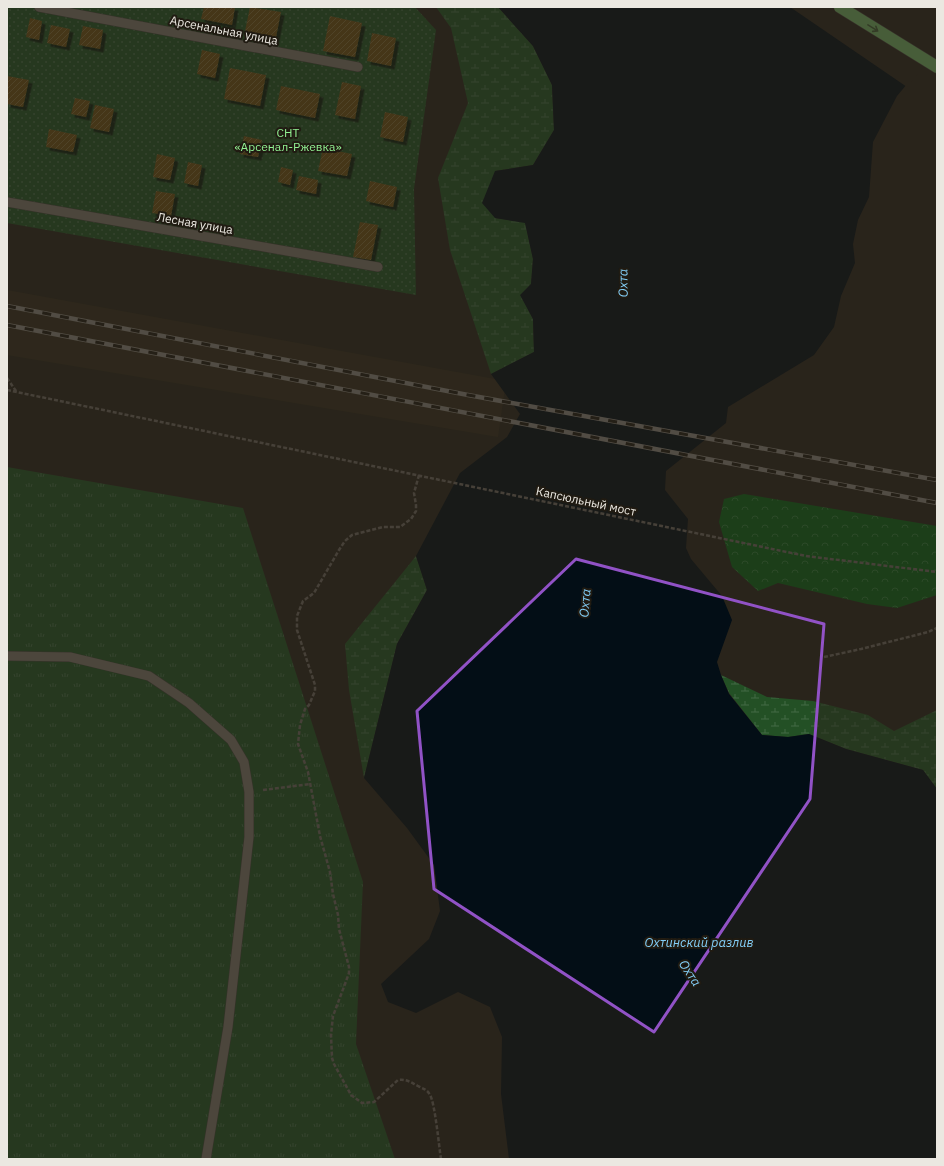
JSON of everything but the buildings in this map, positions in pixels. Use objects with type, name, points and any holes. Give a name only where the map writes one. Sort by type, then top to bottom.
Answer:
[{"type":"highway","points":[[840,7],[937,67]]},
{"type":"lane","name":"Арсенальная улица","points":[[39,7],[358,67]]},
{"type":"lane","name":"Лесная улица","points":[[7,202],[378,268]]},
{"type":"lane","points":[[7,656],[70,657],[149,676],[189,703],[231,740],[244,762],[249,792],[248,837],[228,1027],[206,1159]]},
{"type":"path","points":[[7,378],[16,392]]},
{"type":"path","name":"Капсюльный мост","points":[[7,390],[461,483],[806,556],[937,572]]},
{"type":"path","points":[[419,475],[414,493],[416,511],[411,519],[400,527],[383,527],[352,535],[345,541],[314,593],[303,601],[297,616],[297,630],[315,685],[315,691],[309,705],[305,709],[300,725],[298,740],[300,751],[308,772],[322,843],[330,872],[332,890],[338,914],[339,929],[348,961],[348,972],[333,1016],[331,1035],[332,1058],[334,1064],[351,1095],[362,1103],[374,1102],[398,1080],[407,1080],[425,1089],[429,1093],[433,1104],[441,1159]]},
{"type":"path","points":[[824,657],[928,632],[937,628]]},
{"type":"path","points":[[249,792],[310,784]]},
{"type":"highlighted area","points":[[576,559],[824,624],[810,799],[654,1032],[434,889],[417,711]]},
{"type":"shaded area","points":[[7,290],[506,381],[498,437],[7,355]]},
{"type":"green space","name":"СНТ «Арсенал-Ржевка»","points":[[7,7],[415,7],[436,30],[414,189],[416,295],[7,223]]},
{"type":"green space","points":[[436,7],[498,7],[533,46],[552,85],[554,130],[533,165],[495,171],[495,218],[525,222],[533,259],[531,284],[521,295],[533,319],[534,352],[491,374],[450,250],[438,178],[468,103],[451,28]]},
{"type":"green space","points":[[7,467],[243,508],[363,882],[356,1044],[395,1159],[7,1159]]},
{"type":"green space","points":[[744,494],[937,526],[937,595],[897,608],[867,604],[778,583],[758,591],[732,567],[719,522],[724,499]]},
{"type":"green space","points":[[416,556],[427,590],[397,644],[364,778],[349,690],[345,644]]},
{"type":"green space","points":[[721,675],[767,697],[813,701],[868,715],[894,731],[937,710],[937,789],[923,770],[846,749],[809,734],[788,737],[762,735],[729,693]]},
{"type":"water","name":"Охтинский разлив","points":[[498,7],[937,7],[937,48],[897,96],[873,142],[869,197],[858,220],[853,244],[855,263],[841,296],[834,327],[814,355],[728,407],[726,423],[666,471],[665,490],[688,519],[686,548],[691,559],[722,596],[732,620],[717,662],[721,675],[729,694],[762,735],[788,737],[809,734],[846,749],[923,770],[937,789],[937,1159],[509,1159],[501,1094],[502,1037],[490,1007],[458,992],[416,1013],[388,1002],[381,984],[429,939],[440,911],[434,865],[407,828],[364,778],[397,644],[427,590],[416,556],[460,473],[507,437],[520,414],[491,374],[534,352],[533,319],[520,295],[531,284],[533,259],[525,223],[495,218],[482,203],[495,171],[533,165],[554,130],[552,85],[533,46]]},
{"type":"pier","points":[[790,7],[937,7],[937,51],[907,87]]},
{"type":"railway","points":[[7,306],[468,395],[937,480]]},
{"type":"railway","points":[[7,325],[937,503]]},
{"type":"water label","name":"Охта","points":[[623,283]]},
{"type":"water label","name":"Охта","points":[[585,603]]},
{"type":"water label","name":"Охта","points":[[690,973]]}]
